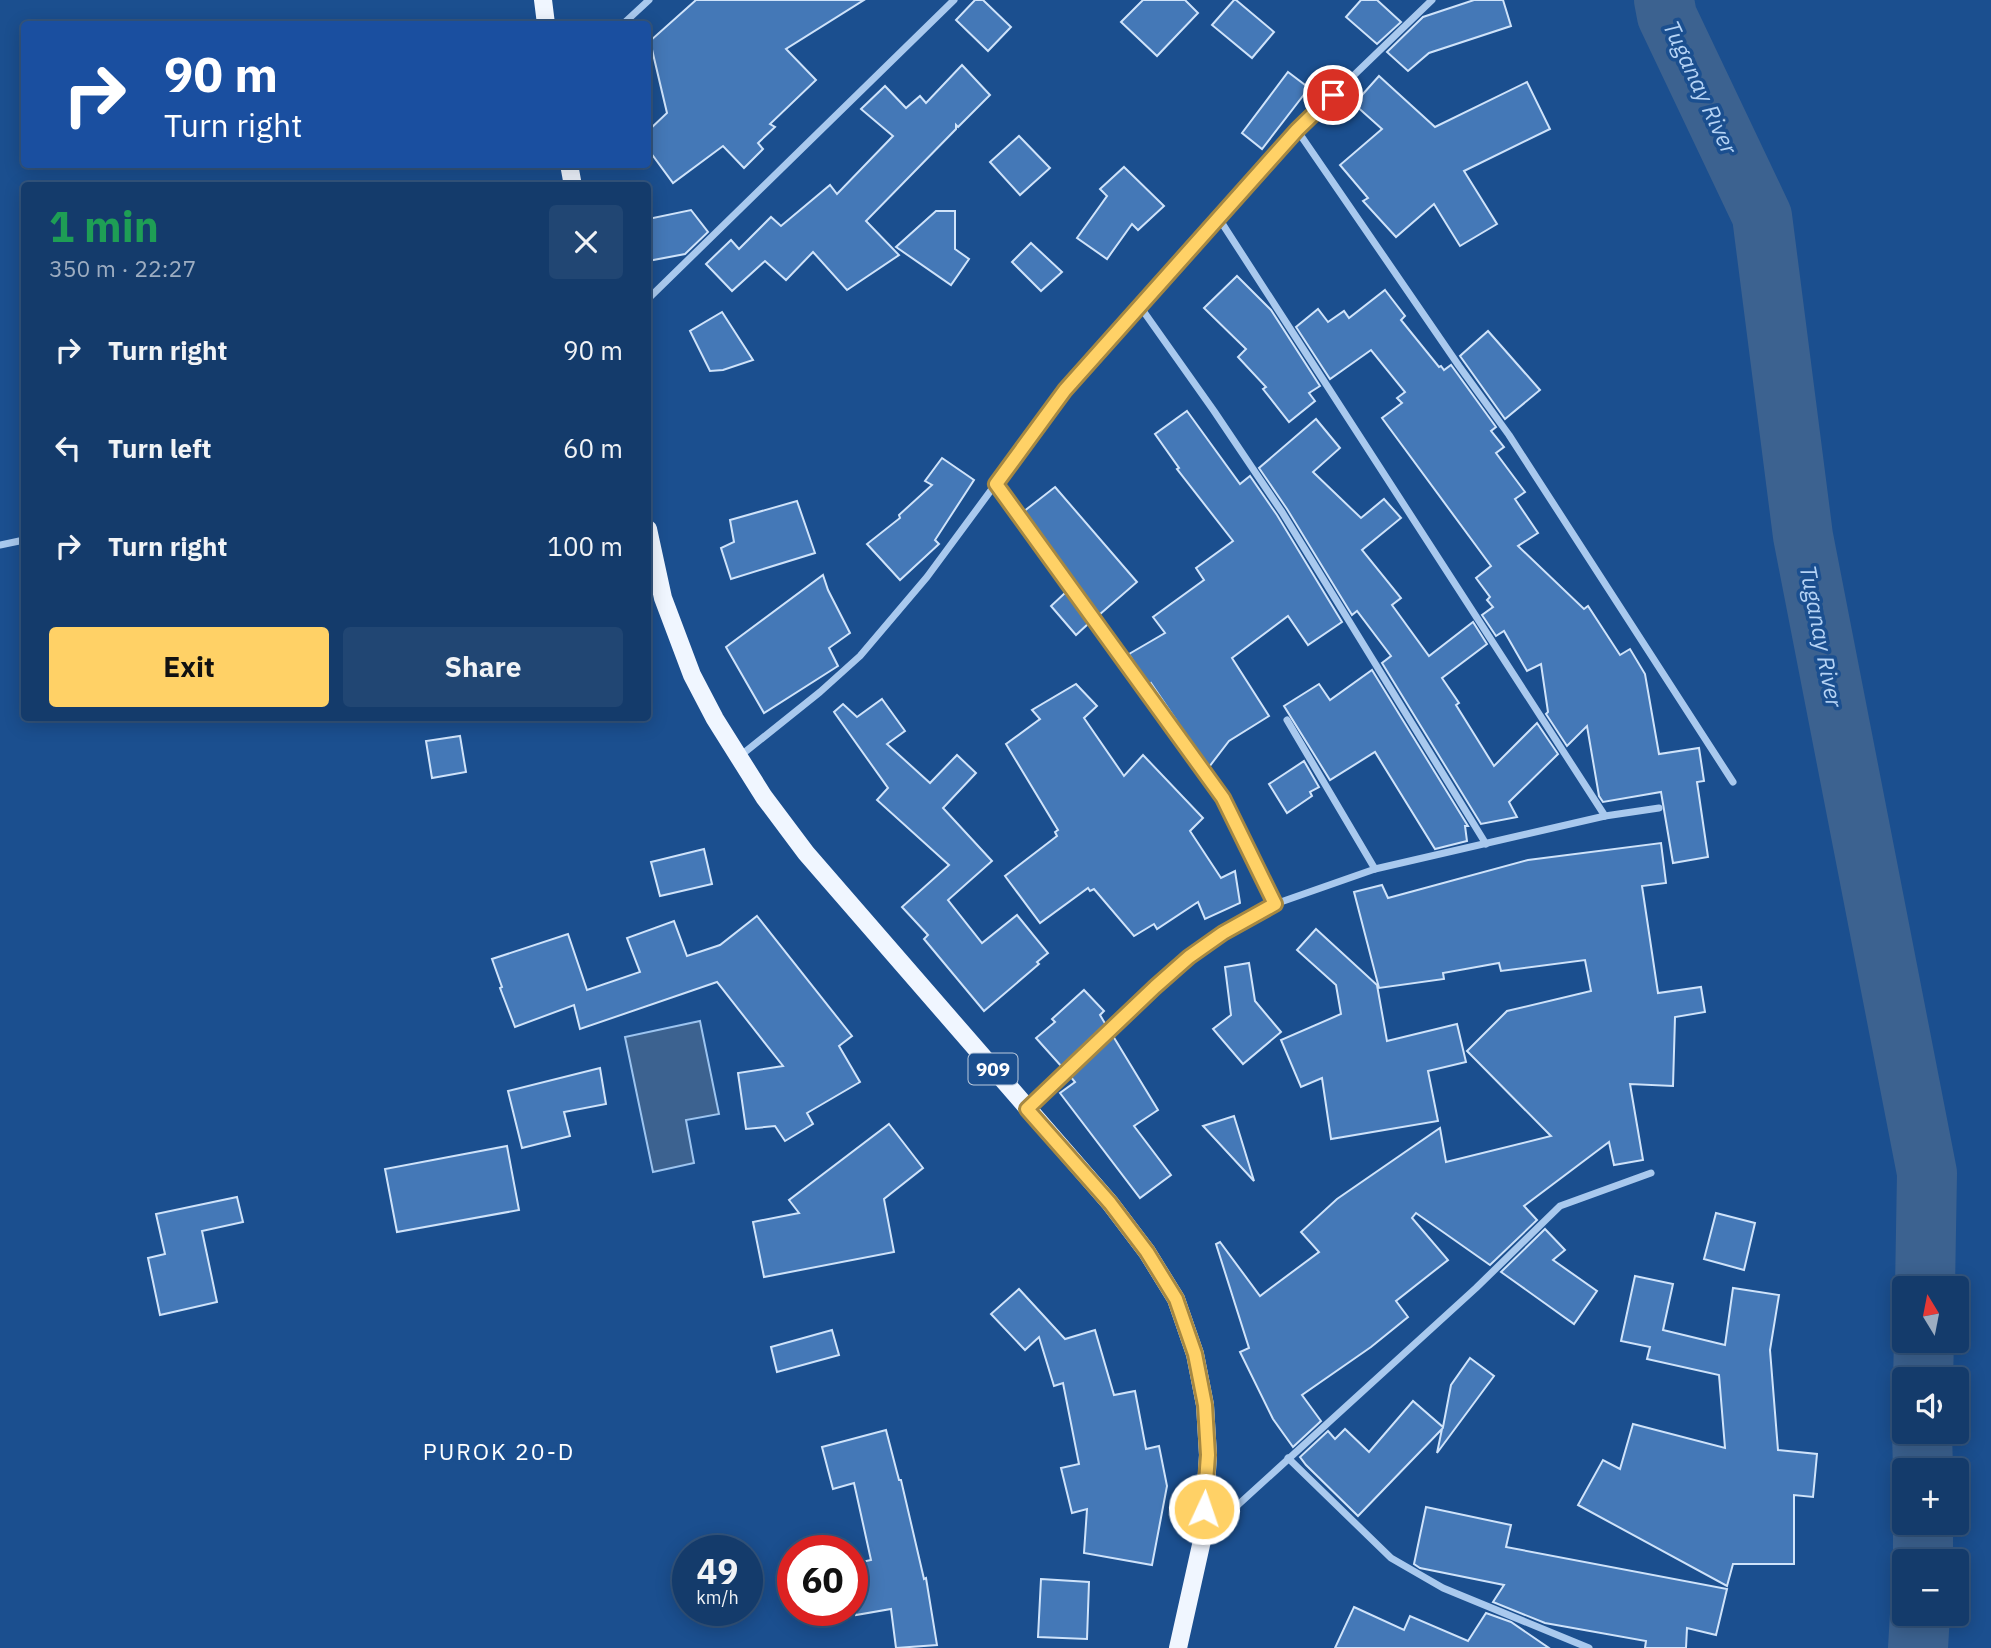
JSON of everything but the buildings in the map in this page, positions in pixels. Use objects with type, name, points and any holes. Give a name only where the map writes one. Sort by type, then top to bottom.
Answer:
[{"type":"main road","points":[[542,0],[546,21]]},
{"type":"main road","name":"909","points":[[651,543],[663,598],[692,675],[715,719],[764,797],[806,853],[1110,1203],[1147,1252],[1176,1299],[1195,1354],[1205,1405],[1208,1455],[1203,1536],[1178,1648]]},
{"type":"street","points":[[626,21],[649,0]]},
{"type":"street","points":[[651,296],[954,0]]},
{"type":"street","points":[[739,757],[860,656],[927,577],[1065,390],[1139,305],[1297,130],[1432,0]]},
{"type":"street","points":[[1297,130],[1509,435],[1733,782]]},
{"type":"street","points":[[1218,217],[1605,816]]},
{"type":"street","points":[[1139,305],[1282,512],[1486,844]]},
{"type":"street","points":[[996,484],[1223,798],[1275,904]]},
{"type":"street","points":[[0,545],[21,541]]},
{"type":"street","points":[[1286,720],[1374,869]]},
{"type":"street","points":[[1027,1109],[1189,957],[1223,933],[1275,904],[1374,869],[1605,816],[1659,808]]},
{"type":"street","points":[[1203,1536],[1476,1288],[1560,1206],[1651,1173]]},
{"type":"street","points":[[1288,1458],[1391,1558],[1443,1588],[1589,1648]]},
{"type":"water","points":[[700,1021],[719,1114],[686,1120],[694,1163],[653,1172],[625,1037]]},
{"type":"waterway","name":"Tuganay River","points":[[1664,0],[1667,16],[1762,216],[1803,536],[1927,1173],[1925,1276]]},
{"type":"waterway","name":"Tuganay River","points":[[1923,1367],[1924,1353]]},
{"type":"waterway","name":"Tuganay River","points":[[1922,1444],[1923,1458]]},
{"type":"waterway","name":"Tuganay River","points":[[1923,1535],[1923,1549]]},
{"type":"waterway","name":"Tuganay River","points":[[1918,1648],[1919,1626]]},
{"type":"district","name":"PUROK 20-D","points":[[499,1451]]},
{"type":"route","points":[[1204,1509],[1208,1455],[1205,1405],[1195,1354],[1176,1299],[1147,1252],[1110,1203],[1027,1109],[1189,957],[1223,933],[1275,904],[1223,798],[996,484],[1065,390],[1297,130],[1333,95]]}]
